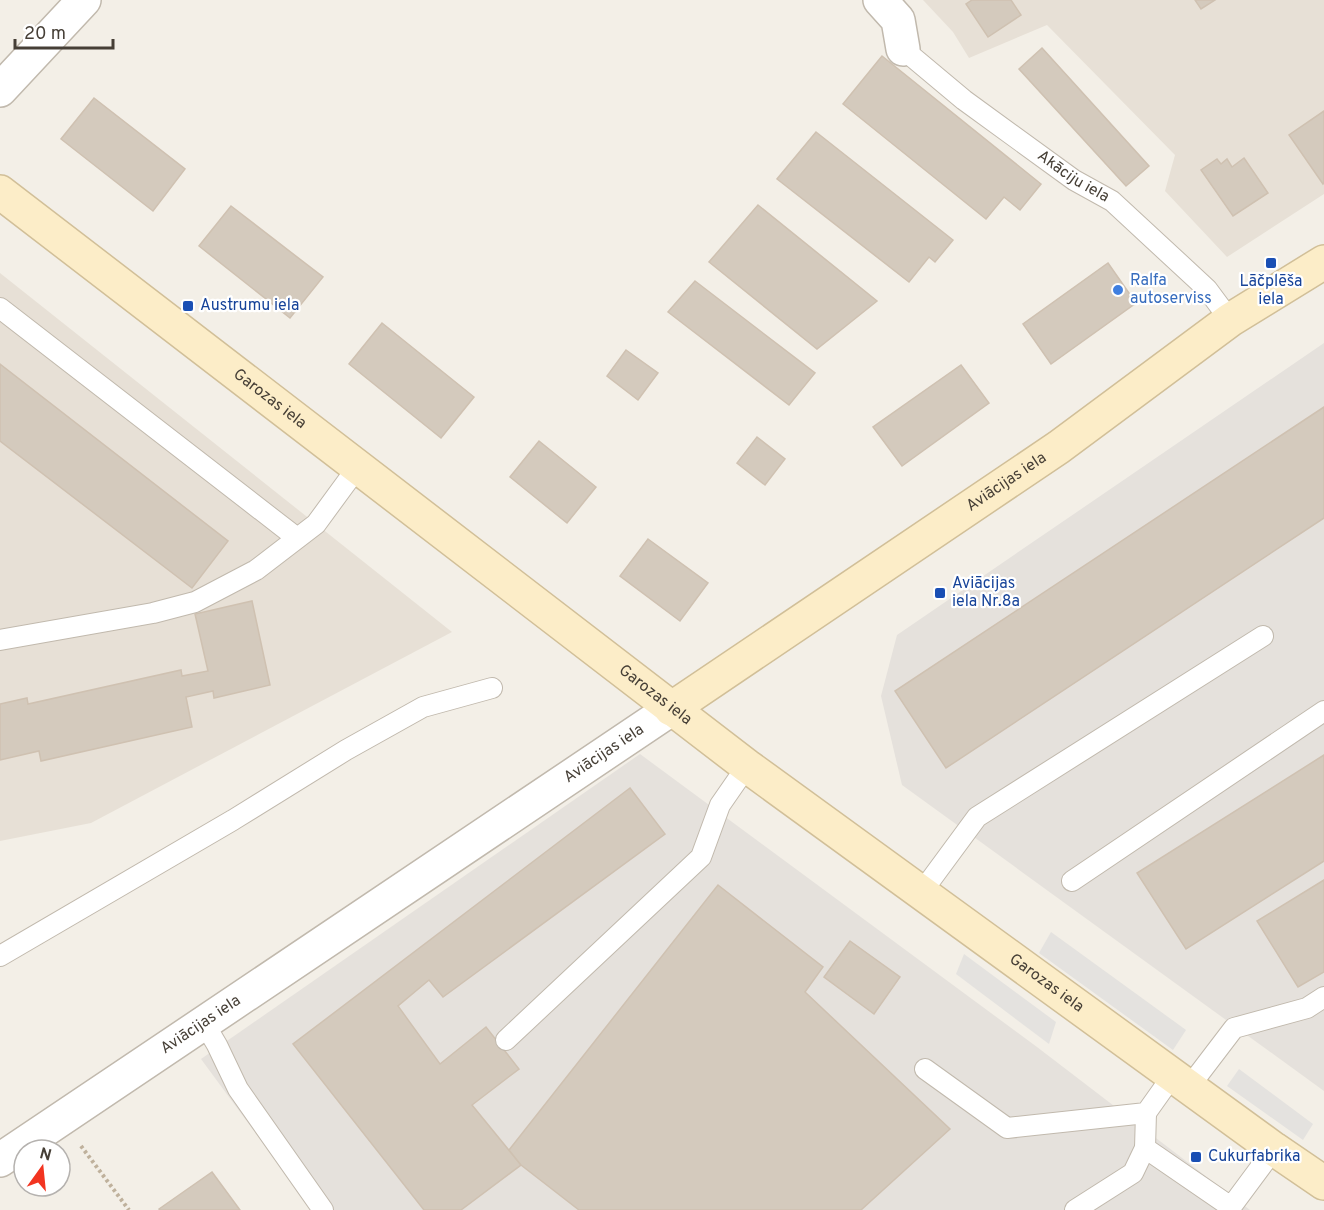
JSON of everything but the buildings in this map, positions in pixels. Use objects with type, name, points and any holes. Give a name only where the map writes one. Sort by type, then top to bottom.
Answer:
[{"type":"main road","name":"Garozas iela","points":[[0,192],[747,766],[1324,1183]]},
{"type":"main road","name":"Aviācijas iela","points":[[671,709],[1059,447],[1230,320],[1324,262]]},
{"type":"street","points":[[0,90],[84,0]]},
{"type":"street","points":[[880,0],[898,20],[903,49]]},
{"type":"street","name":"Aviācijas iela","points":[[0,1160],[671,709]]},
{"type":"lane","name":"Akāciju iela","points":[[903,49],[964,100],[1074,180],[1112,201],[1207,289],[1230,320]]},
{"type":"lane","points":[[0,308],[297,538]]},
{"type":"lane","points":[[0,640],[153,613],[195,602],[256,570],[316,524],[357,468]]},
{"type":"lane","points":[[921,893],[977,817],[1263,636]]},
{"type":"lane","points":[[0,956],[233,820],[346,750],[423,707],[492,688]]},
{"type":"lane","points":[[1072,881],[1324,711]]},
{"type":"lane","points":[[506,1040],[701,857],[720,805],[747,766]]},
{"type":"lane","points":[[924,1069],[1007,1128],[1146,1113],[1234,1028],[1307,1008],[1324,997]]},
{"type":"lane","points":[[204,1023],[238,1089],[323,1210]]},
{"type":"lane","points":[[1075,1210],[1133,1173],[1145,1148],[1146,1113]]},
{"type":"lane","points":[[1145,1148],[1231,1207],[1274,1149]]},
{"type":"path","points":[[62,1119],[129,1210]]},
{"type":"shaded area","points":[[923,0],[1324,0],[1324,194],[1227,257],[1165,191],[1175,155],[1047,25],[969,58],[953,32]]},
{"type":"shaded area","points":[[0,273],[452,632],[91,823],[0,841]]},
{"type":"shaded area","points":[[1324,343],[1324,1091],[902,785],[881,696],[897,635]]},
{"type":"shaded area","points":[[640,754],[1037,1047],[1250,1210],[312,1210],[201,1059]]},
{"type":"shaded area","points":[[1051,932],[1186,1030],[1173,1050],[1039,953]]},
{"type":"shaded area","points":[[964,954],[1056,1022],[1049,1044],[956,974]]},
{"type":"shaded area","points":[[1239,1069],[1313,1124],[1303,1140],[1227,1086]]},
{"type":"place","name":"Lāčplēša iela","points":[[1271,263]]},
{"type":"place","name":"Ralfa autoserviss","points":[[1118,290]]},
{"type":"place","name":"Austrumu iela","points":[[188,306]]},
{"type":"place","name":"Aviācijas iela Nr.8a","points":[[940,593]]},
{"type":"place","name":"Cukurfabrika","points":[[1196,1157]]}]
